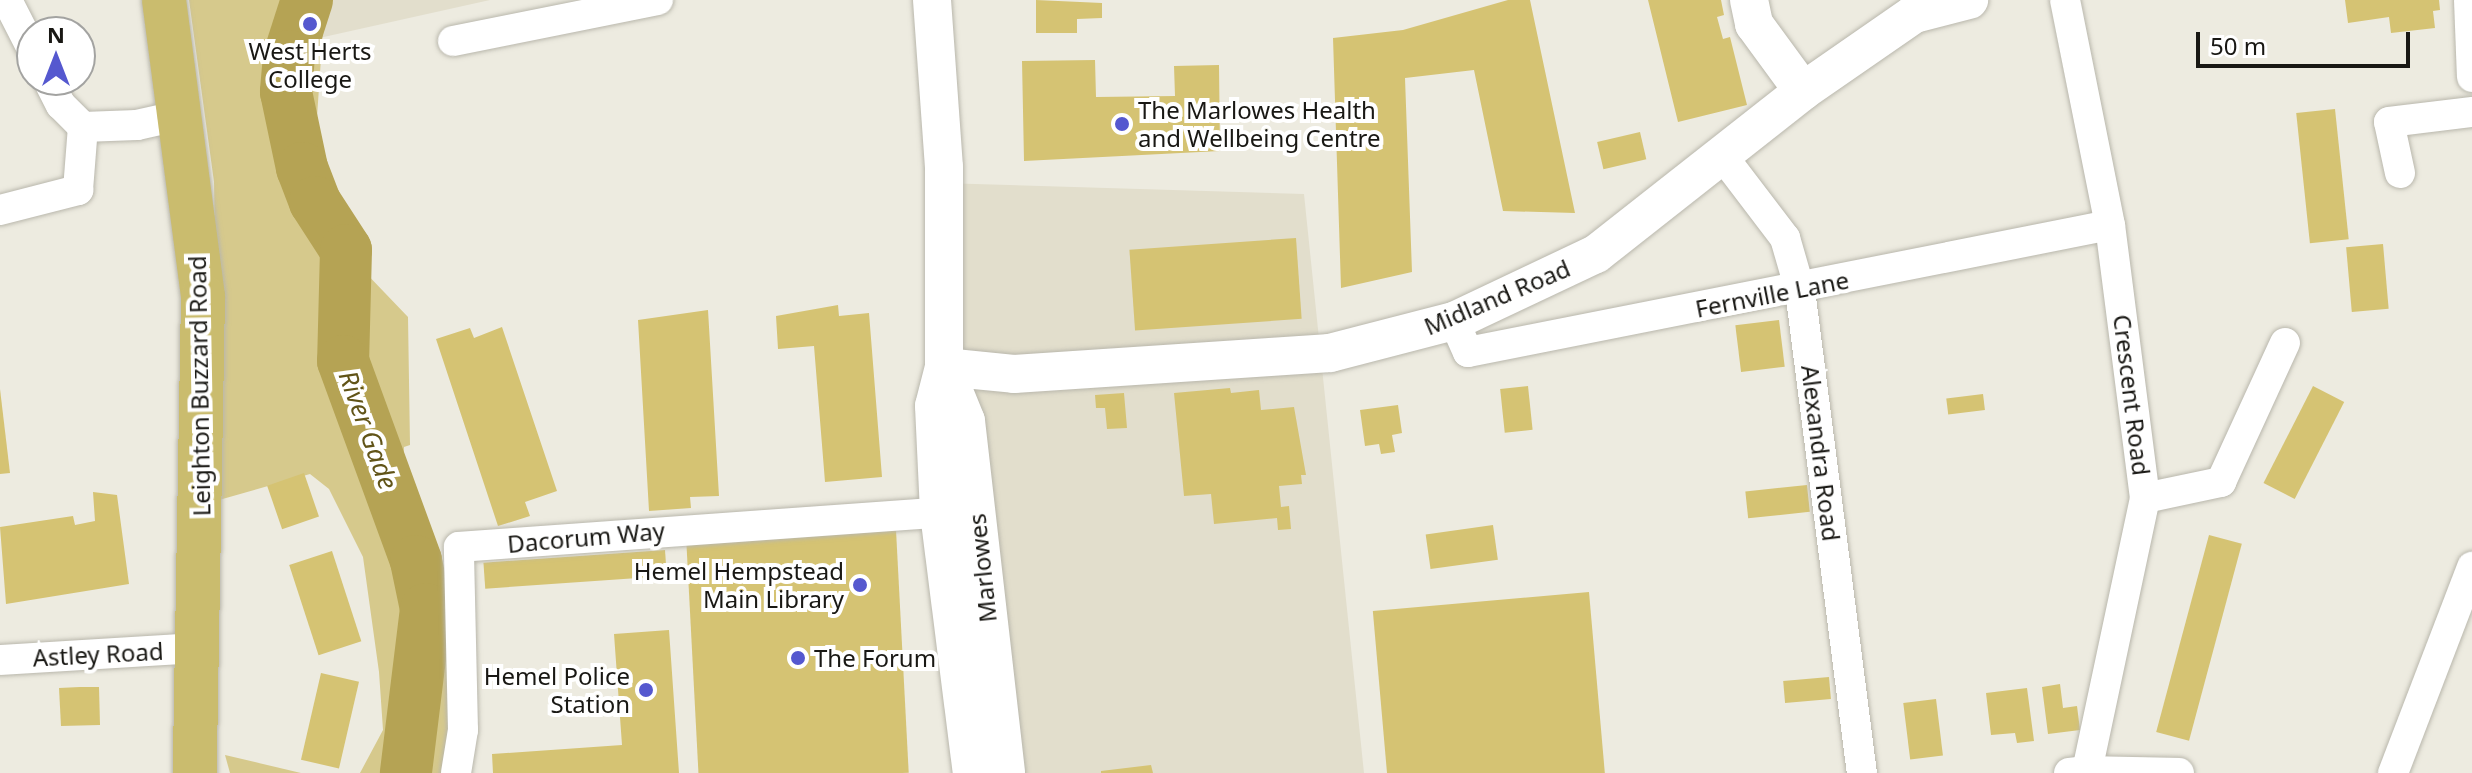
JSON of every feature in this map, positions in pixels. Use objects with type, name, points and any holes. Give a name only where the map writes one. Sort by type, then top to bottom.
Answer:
[{"type":"main road","name":"Leighton Buzzard Road","points":[[164,0],[203,296],[202,546],[195,648],[195,773]]},
{"type":"street","points":[[453,41],[658,0]]},
{"type":"street","name":"Marlowes","points":[[932,0],[944,167],[944,367],[934,406],[939,513],[972,773]]},
{"type":"street","points":[[1749,0],[1754,24],[1803,91]]},
{"type":"street","name":"Midland Road","points":[[944,367],[1014,374],[1330,353],[1454,321],[1596,254],[1803,91],[1914,14],[1969,0]]},
{"type":"street","name":"Crescent Road","points":[[2065,0],[2110,225],[2145,498],[2078,772]]},
{"type":"street","points":[[2469,0],[2472,77]]},
{"type":"street","points":[[56,96],[83,127],[137,125],[181,115]]},
{"type":"street","points":[[2400,173],[2389,122],[2472,112]]},
{"type":"street","points":[[0,210],[78,190],[83,127]]},
{"type":"street","name":"Alexandra Road","points":[[1721,154],[1785,238],[1800,290],[1862,773]]},
{"type":"street","name":"Fernville Lane","points":[[1454,321],[1468,352],[1800,290],[2110,225]]},
{"type":"street","points":[[2145,498],[2221,482],[2285,343]]},
{"type":"street","name":"Marlowes","points":[[944,367],[966,421],[1006,773]]},
{"type":"street","name":"Dacorum Way","points":[[456,773],[463,730],[459,547],[939,513]]},
{"type":"street","points":[[2393,773],[2472,567]]},
{"type":"street","name":"Astley Road","points":[[0,660],[195,648]]},
{"type":"street","points":[[2078,772],[2179,773]]},
{"type":"shaded area","points":[[189,0],[325,0],[315,146],[338,244],[408,317],[410,445],[404,447],[403,472],[426,559],[442,568],[449,679],[447,773],[360,773],[383,730],[379,672],[363,557],[329,489],[310,474],[219,500],[214,182]]},
{"type":"shaded area","name":"West Herts College","points":[[241,0],[490,0],[247,54]]},
{"type":"shaded area","points":[[941,183],[1304,194],[1364,773],[972,773]]},
{"type":"shaded area","points":[[225,755],[301,773],[230,773]]},
{"type":"building","points":[[1036,0],[1102,3],[1102,18],[1077,19],[1077,33],[1036,33]]},
{"type":"building","points":[[1508,0],[1530,0],[1575,213],[1503,211],[1474,70],[1405,78],[1412,272],[1341,288],[1333,38],[1403,30]]},
{"type":"building","points":[[1648,0],[1721,0],[1724,15],[1717,17],[1723,39],[1730,37],[1747,105],[1678,122]]},
{"type":"building","points":[[2345,0],[2439,0],[2440,10],[2433,11],[2435,28],[2391,33],[2389,17],[2348,23]]},
{"type":"building","name":"The Marlowes Health and Wellbeing Centre","points":[[1095,60],[1096,97],[1175,96],[1174,66],[1219,65],[1220,151],[1024,161],[1022,61]]},
{"type":"building","points":[[2335,109],[2349,239],[2310,243],[2296,113]]},
{"type":"building","points":[[1640,132],[1646,159],[1603,169],[1597,142]]},
{"type":"building","points":[[1296,238],[1302,319],[1135,330],[1129,250]]},
{"type":"building","points":[[2383,244],[2389,309],[2352,312],[2346,247]]},
{"type":"building","points":[[838,305],[839,316],[869,313],[882,477],[825,482],[814,346],[778,349],[776,316]]},
{"type":"building","points":[[708,310],[719,496],[690,497],[691,508],[649,511],[638,320]]},
{"type":"building","points":[[1779,320],[1785,367],[1741,372],[1735,325]]},
{"type":"building","points":[[502,327],[557,491],[525,502],[530,516],[498,526],[436,339],[470,328],[474,338]]},
{"type":"building","points":[[1528,386],[1533,430],[1505,433],[1500,389]]},
{"type":"building","points":[[2313,386],[2344,402],[2295,499],[2264,483]]},
{"type":"building","points":[[1230,388],[1231,393],[1259,390],[1261,410],[1294,407],[1306,475],[1301,475],[1302,484],[1279,486],[1281,507],[1289,506],[1291,529],[1278,530],[1277,518],[1214,524],[1211,494],[1184,496],[1174,393]]},
{"type":"building","points":[[0,389],[10,473],[0,474]]},
{"type":"building","points":[[1124,393],[1127,428],[1107,429],[1105,408],[1096,408],[1095,395]]},
{"type":"building","points":[[1983,394],[1985,410],[1948,414],[1946,399]]},
{"type":"building","points":[[1398,405],[1402,433],[1392,435],[1395,452],[1381,454],[1379,444],[1365,446],[1360,410]]},
{"type":"building","points":[[304,473],[319,516],[282,529],[267,486]]},
{"type":"building","points":[[1807,485],[1810,512],[1748,518],[1745,491]]},
{"type":"building","points":[[93,492],[117,495],[129,584],[6,604],[0,527],[73,516],[75,525],[95,521]]},
{"type":"building","points":[[1493,525],[1498,560],[1431,569],[1426,534]]},
{"type":"building","name":"The Forum","points":[[896,530],[909,773],[698,773],[686,541]]},
{"type":"building","points":[[2209,535],[2242,544],[2189,741],[2156,732]]},
{"type":"building","points":[[665,550],[667,576],[485,589],[483,563]]},
{"type":"building","points":[[332,551],[361,641],[319,655],[289,565]]},
{"type":"building","points":[[1589,592],[1605,773],[1387,773],[1373,611]]},
{"type":"building","name":"Hemel Police Station","points":[[669,630],[679,773],[493,773],[492,754],[622,745],[614,634]]},
{"type":"building","points":[[321,673],[359,682],[339,768],[301,760]]},
{"type":"building","points":[[1829,677],[1831,699],[1785,703],[1783,681]]},
{"type":"building","points":[[2060,684],[2063,708],[2077,706],[2080,730],[2048,734],[2042,687]]},
{"type":"building","points":[[99,687],[100,725],[61,726],[59,688]]},
{"type":"building","points":[[2027,688],[2034,741],[2017,743],[2015,733],[1991,735],[1986,693]]},
{"type":"building","points":[[1936,699],[1943,756],[1910,760],[1903,703]]},
{"type":"building","points":[[1151,765],[1153,773],[1101,773],[1101,771]]},
{"type":"waterway","name":"River Gade","points":[[307,0],[289,56],[286,92],[302,168],[315,202],[346,250],[343,361],[416,561],[426,609],[406,773]]},
{"type":"place","name":"West Herts College","points":[[310,24]]},
{"type":"place","name":"The Marlowes Health and Wellbeing Centre","points":[[1122,124]]},
{"type":"place","name":"Hemel Hempstead Main Library","points":[[860,585]]},
{"type":"place","name":"The Forum","points":[[798,658]]},
{"type":"place","name":"Hemel Police Station","points":[[646,690]]}]
